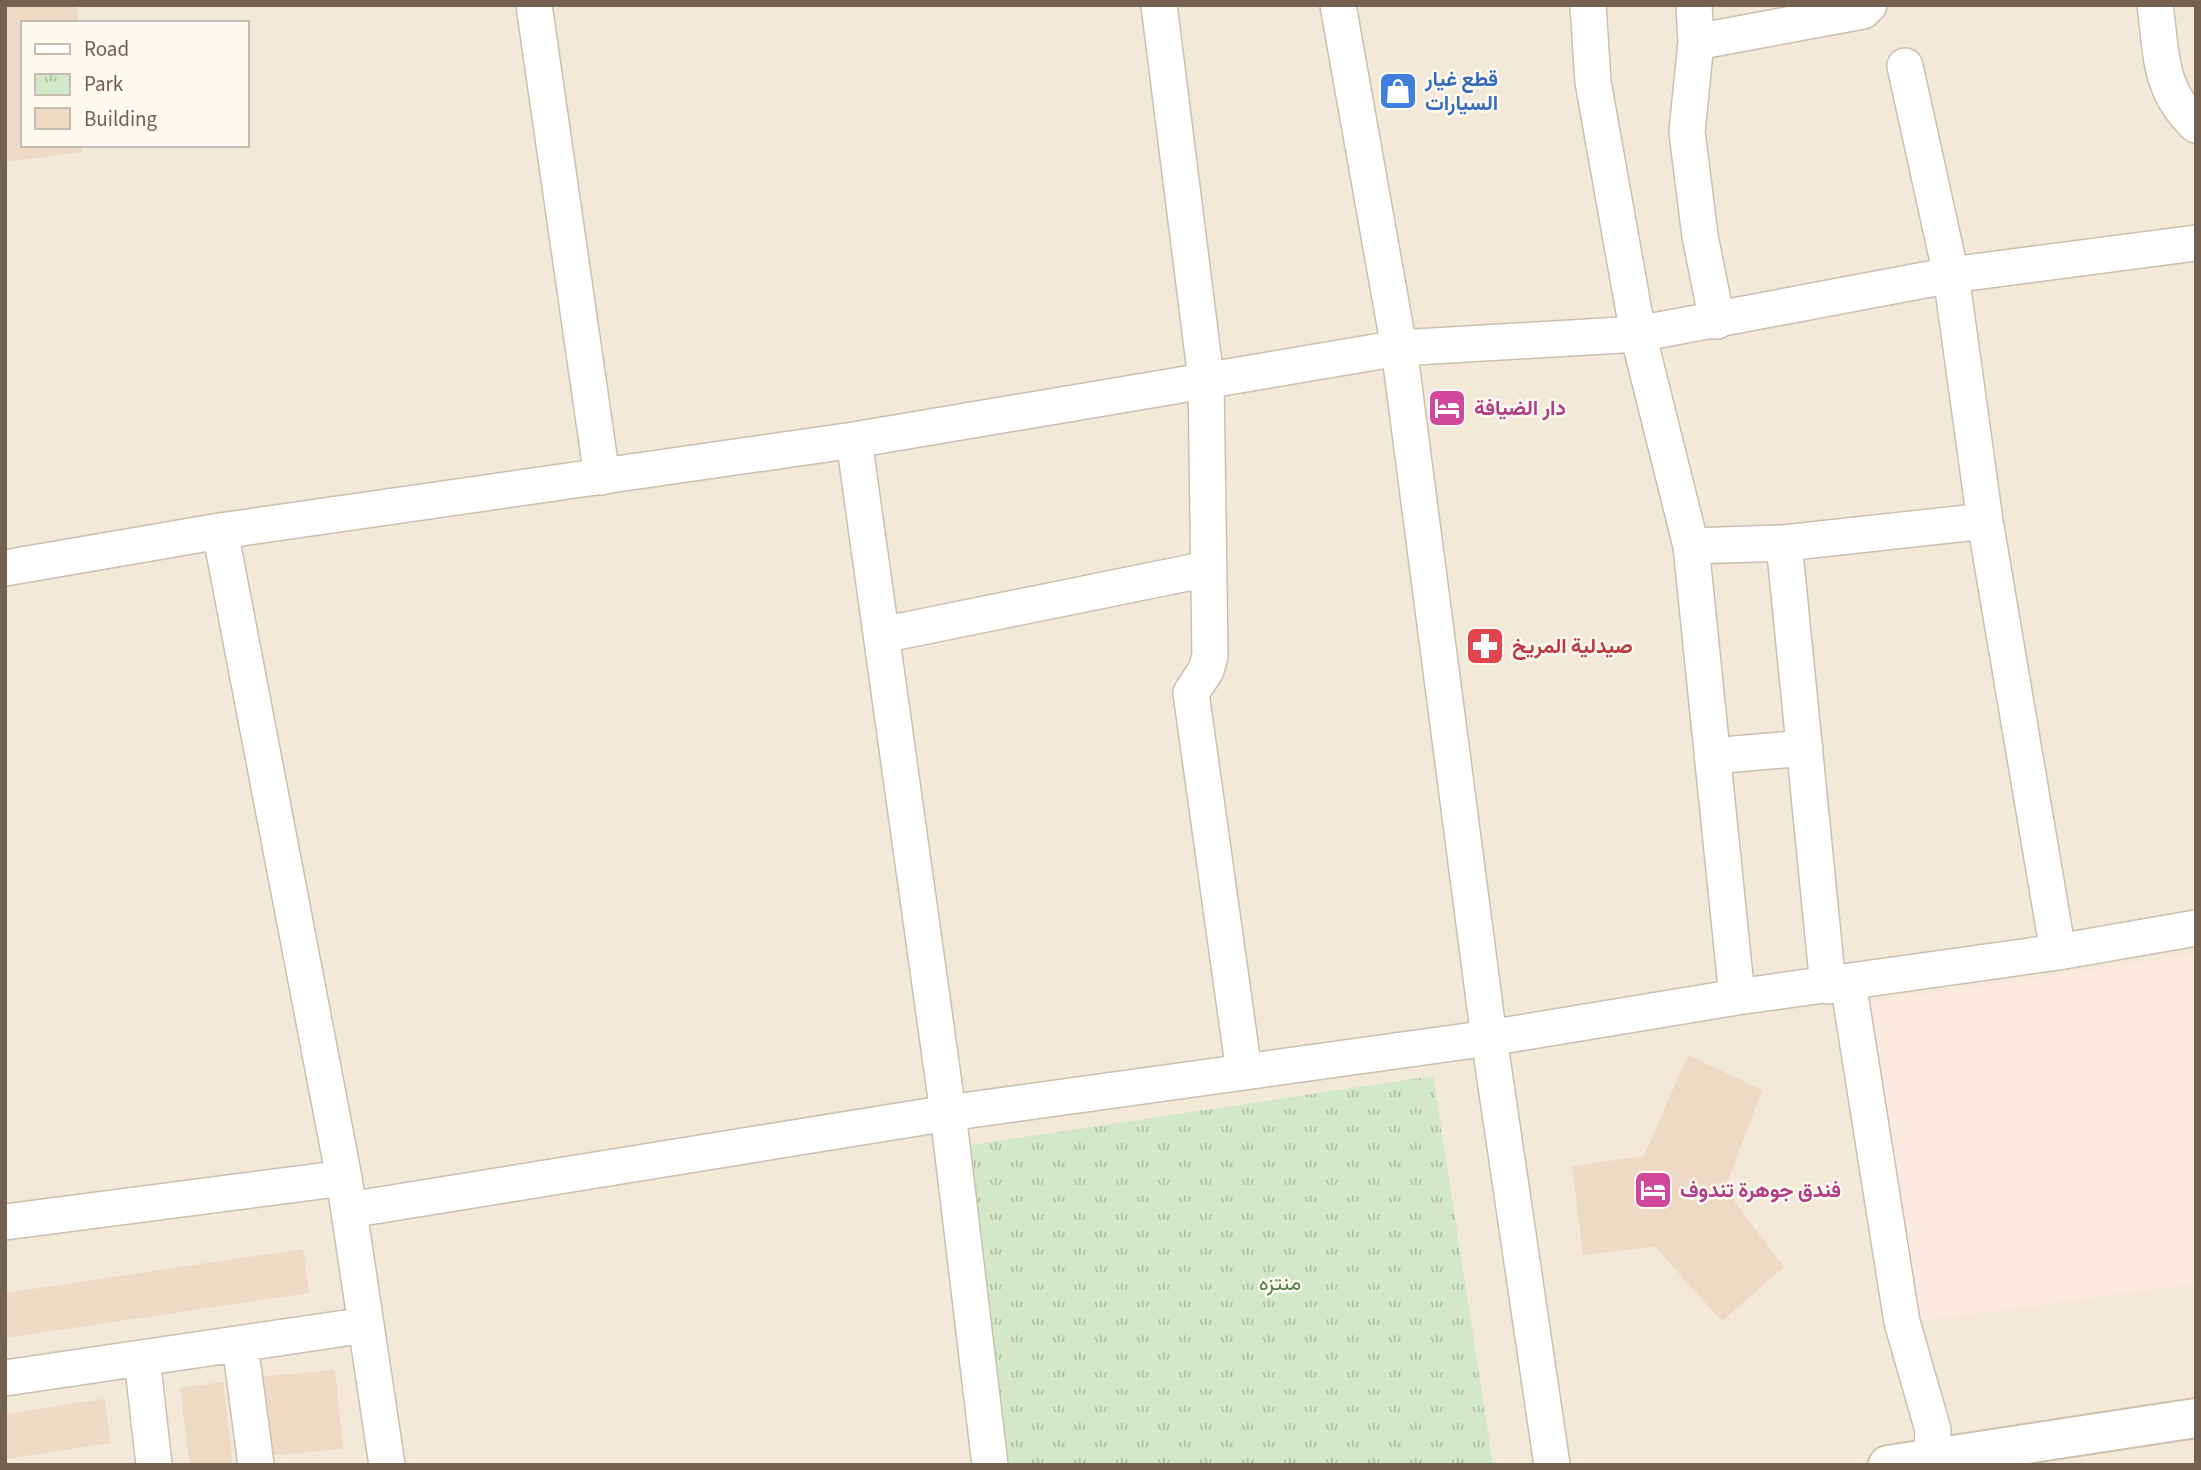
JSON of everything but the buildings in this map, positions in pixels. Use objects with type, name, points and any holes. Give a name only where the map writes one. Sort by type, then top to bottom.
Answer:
[{"type":"street","points":[[534,5],[602,477]]},
{"type":"street","points":[[1159,5],[1206,379],[1210,656],[1206,670],[1191,693],[1244,1072]]},
{"type":"street","points":[[1338,5],[1399,348],[1489,1038],[1552,1465]]},
{"type":"street","points":[[1588,5],[1593,82],[1638,334],[1691,546],[1737,997]]},
{"type":"street","points":[[1694,5],[1696,42],[1687,132],[1700,236],[1717,321]]},
{"type":"street","points":[[1696,42],[1863,10],[1869,5]]},
{"type":"street","points":[[2155,5],[2166,82],[2177,107],[2196,125]]},
{"type":"street","points":[[1905,66],[1951,275],[1985,521],[2058,952]]},
{"type":"street","points":[[5,568],[220,531],[854,440],[1399,348],[1638,334],[1951,275],[2196,243]]},
{"type":"street","points":[[854,440],[947,1113],[990,1465]]},
{"type":"street","points":[[1691,546],[1784,543],[1985,521]]},
{"type":"street","points":[[220,531],[347,1194],[387,1465]]},
{"type":"street","points":[[1784,543],[1805,748],[1838,984],[1902,1322],[1944,1455]]},
{"type":"street","points":[[882,635],[1207,569]]},
{"type":"street","points":[[1712,756],[1805,748]]},
{"type":"street","points":[[5,1223],[347,1194],[1489,1038],[1737,997],[2058,952],[2196,928]]},
{"type":"street","points":[[5,1378],[366,1325]]},
{"type":"street","points":[[240,1344],[256,1465]]},
{"type":"street","points":[[142,1358],[154,1465]]},
{"type":"street","points":[[1888,1465],[2196,1418]]},
{"type":"shaded area","points":[[5,5],[2196,5],[2196,1465],[5,1465]]},
{"type":"shaded area","points":[[2196,954],[2196,1284],[1914,1322],[1867,1002]]},
{"type":"green space","name":"منتزه","points":[[1433,1076],[1493,1465],[1006,1465],[957,1147]]},
{"type":"place","name":"قطع غيار السيارات","points":[[1398,91]]},
{"type":"place","name":"دار الضيافة","points":[[1447,408]]},
{"type":"place","name":"صيدلية المريخ","points":[[1485,646]]},
{"type":"place","name":"فندق جوهرة تندوف","points":[[1653,1190]]}]
